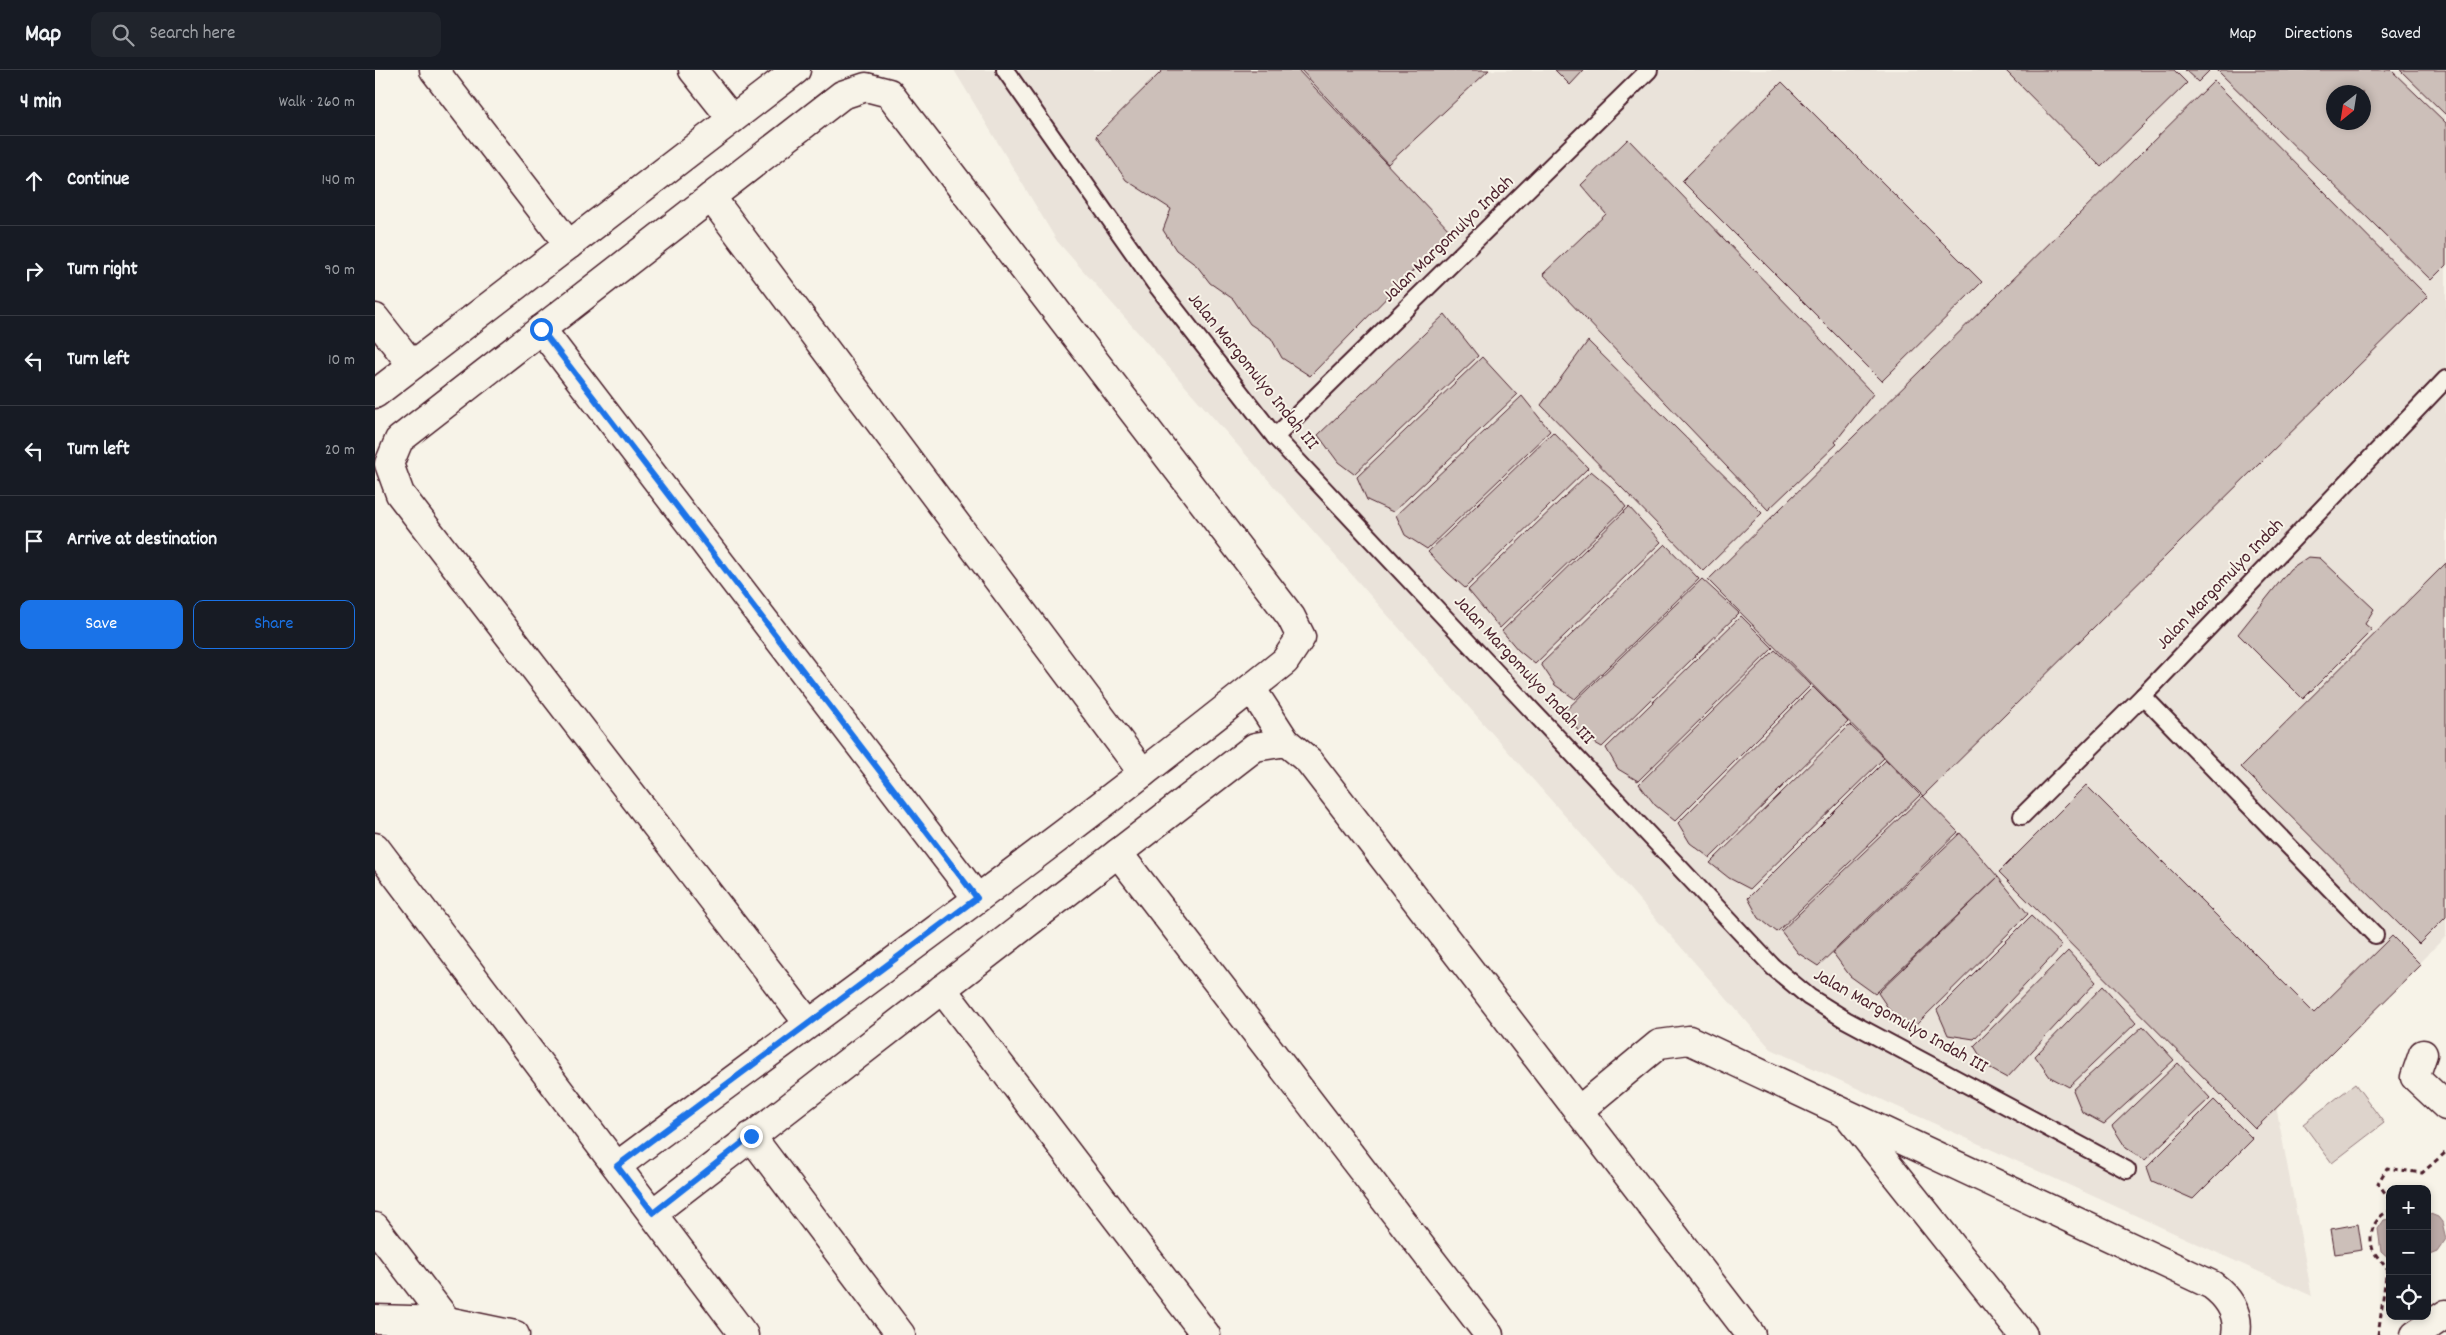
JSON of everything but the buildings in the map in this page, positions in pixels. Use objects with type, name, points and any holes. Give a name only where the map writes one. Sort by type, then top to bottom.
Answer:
[{"type":"street","points":[[435,70],[569,245]]},
{"type":"street","points":[[693,70],[732,119]]},
{"type":"street","points":[[375,394],[797,70]]},
{"type":"street","points":[[617,1166],[809,1024],[1143,773],[1285,661],[1301,637],[1291,617],[889,93],[866,87],[842,95],[399,440],[389,464],[399,494],[809,1024]]},
{"type":"street","points":[[711,197],[1143,773]]},
{"type":"street","points":[[375,318],[412,365]]},
{"type":"street","points":[[541,329],[977,898]]},
{"type":"street","points":[[1251,688],[1286,742],[1309,761],[1751,1335]]},
{"type":"street","points":[[653,1213],[1255,747],[1286,742]]},
{"type":"street","points":[[375,847],[744,1335]]},
{"type":"street","points":[[1117,853],[1489,1335]]},
{"type":"street","points":[[942,989],[1206,1335]]},
{"type":"street","points":[[1578,1110],[1659,1044],[1689,1040],[2212,1285],[2227,1296],[2237,1318],[2236,1335]]},
{"type":"street","points":[[2423,1054],[2415,1077],[2446,1106]]},
{"type":"street","points":[[1847,1114],[2023,1335]]},
{"type":"street","points":[[751,1136],[901,1335]]},
{"type":"street","points":[[375,1227],[447,1322]]},
{"type":"street","points":[[2415,1335],[2446,1314]]},
{"type":"street","points":[[375,1319],[447,1322],[515,1335]]},
{"type":"lane","name":"Jalan Margomulyo Indah III","points":[[1005,70],[1154,282],[1275,437],[1773,966],[1809,997],[1847,1020],[2127,1170]]},
{"type":"lane","name":"Jalan Margomulyo Indah","points":[[1275,437],[1649,70]]},
{"type":"lane","name":"Jalan Margomulyo Indah","points":[[2022,816],[2143,696],[2446,379]]},
{"type":"lane","points":[[2143,696],[2375,935]]},
{"type":"path","points":[[2386,1195],[2377,1184],[2387,1168],[2422,1173],[2446,1152]]},
{"type":"path","points":[[2378,1335],[2387,1269],[2373,1250],[2372,1227],[2382,1214],[2386,1212]]},
{"type":"shaded area","points":[[954,70],[2446,70],[2446,936],[2276,1106],[2312,1296],[1771,1049],[1057,241]]},
{"type":"shaded area","points":[[2355,1084],[2384,1123],[2332,1163],[2303,1124]]},
{"type":"shaded area","points":[[2431,1214],[2438,1217],[2442,1222],[2446,1239],[2437,1252],[2431,1254]]},
{"type":"shaded area","points":[[2386,1220],[2386,1256],[2381,1252],[2378,1229]]},
{"type":"route","points":[[541,329],[977,898],[617,1166],[653,1213],[751,1136]]}]
